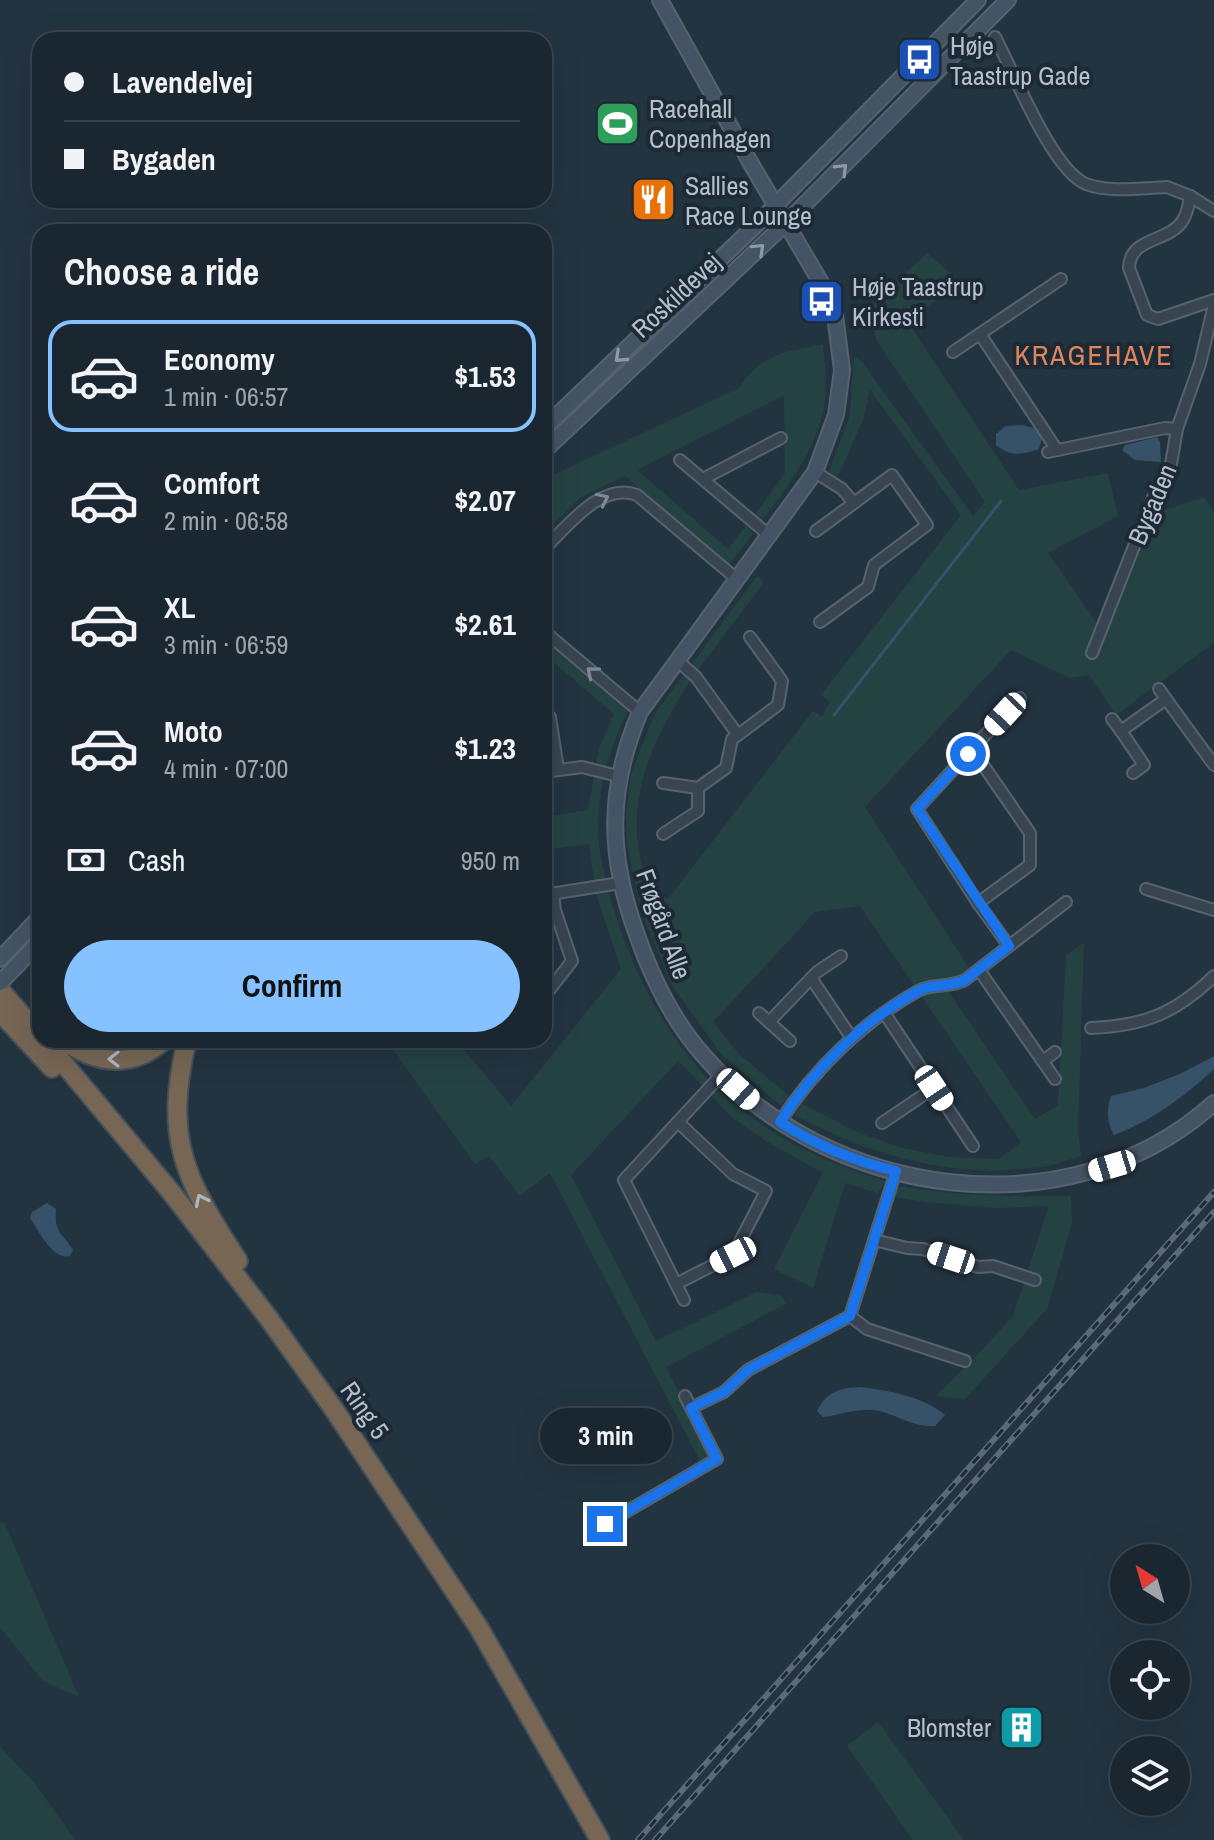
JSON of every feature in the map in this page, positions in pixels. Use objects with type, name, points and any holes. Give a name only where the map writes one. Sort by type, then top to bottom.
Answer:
[{"type":"highway","points":[[0,973],[32,1007]]},
{"type":"highway","name":"Ring 5","points":[[0,990],[32,1027]]},
{"type":"highway","points":[[0,1012],[32,1047]]},
{"type":"highway","points":[[33,1048],[88,1108],[204,1246],[243,1285]]},
{"type":"highway","name":"Ring 5","points":[[50,1048],[171,1192],[267,1316],[396,1500],[479,1628],[600,1840]]},
{"type":"highway","points":[[75,1048],[89,1057],[111,1062],[136,1058],[155,1048]]},
{"type":"highway","points":[[186,1048],[176,1106],[179,1140],[188,1171],[202,1205],[247,1276],[267,1316]]},
{"type":"street","name":"Frøgård Alle","points":[[660,0],[827,293],[835,315],[842,370],[836,415],[815,472],[640,712],[626,745],[618,776],[614,822],[620,883],[640,946],[657,985],[686,1033],[722,1074],[755,1104],[814,1143],[852,1159],[896,1171],[944,1181],[995,1184],[1043,1182],[1071,1177],[1112,1166],[1143,1152],[1174,1135],[1214,1103]]},
{"type":"street","name":"Roskildevej","points":[[552,421],[776,205],[978,0]]},
{"type":"street","name":"Roskildevej","points":[[552,443],[786,223],[1008,0]]},
{"type":"street","points":[[995,37],[1051,148],[1071,175],[1093,186],[1167,187],[1190,196],[1214,211]]},
{"type":"street","points":[[1190,196],[1179,226],[1137,247],[1129,260],[1129,268],[1147,315],[1158,319],[1214,302]]},
{"type":"street","points":[[953,352],[1061,279]]},
{"type":"street","name":"Bygaden","points":[[1092,653],[1155,493],[1169,469],[1177,429],[1200,364],[1214,302]]},
{"type":"street","points":[[980,334],[1052,451],[1165,428],[1177,429]]},
{"type":"street","points":[[703,479],[781,438]]},
{"type":"street","points":[[680,460],[770,536]]},
{"type":"street","points":[[815,472],[842,489],[854,503]]},
{"type":"street","points":[[816,531],[892,475],[927,525],[874,565],[868,587],[820,622]]},
{"type":"street","points":[[552,542],[604,497],[629,492],[637,495],[738,580]]},
{"type":"street","points":[[663,783],[698,788],[726,768],[732,739],[778,705],[782,681],[750,637]]},
{"type":"street","points":[[552,638],[640,712]]},
{"type":"street","points":[[678,661],[696,677],[738,735]]},
{"type":"street","points":[[1159,689],[1214,765]]},
{"type":"street","points":[[1009,946],[917,809],[1020,698]]},
{"type":"street","points":[[1121,731],[1166,699]]},
{"type":"street","points":[[1112,719],[1144,765],[1133,773]]},
{"type":"street","points":[[552,730],[558,769]]},
{"type":"street","points":[[972,749],[1030,833],[1030,865],[978,903]]},
{"type":"street","points":[[552,770],[582,767],[618,776]]},
{"type":"street","points":[[663,834],[698,811],[698,788]]},
{"type":"street","points":[[552,893],[620,883]]},
{"type":"street","points":[[1146,889],[1214,910]]},
{"type":"street","points":[[780,1122],[798,1094],[851,1037],[919,989],[957,984],[1066,902]]},
{"type":"street","points":[[552,903],[572,961],[552,987]]},
{"type":"street","points":[[0,959],[32,926]]},
{"type":"street","points":[[0,983],[32,950]]},
{"type":"street","points":[[769,1022],[811,978],[841,956]]},
{"type":"street","points":[[979,970],[1055,1079]]},
{"type":"street","points":[[1091,1028],[1133,1025],[1161,1015],[1192,996],[1214,976]]},
{"type":"street","points":[[811,978],[851,1037]]},
{"type":"street","points":[[759,1013],[790,1041]]},
{"type":"street","points":[[885,1014],[973,1146]]},
{"type":"street","points":[[1043,1061],[1055,1052]]},
{"type":"street","points":[[684,1300],[624,1180],[722,1074]]},
{"type":"street","points":[[882,1123],[934,1088]]},
{"type":"street","points":[[676,1284],[733,1255],[766,1191],[733,1174],[678,1122]]},
{"type":"street","points":[[691,1408],[724,1392],[748,1370],[850,1316],[896,1171]]},
{"type":"street","points":[[874,1240],[923,1249],[978,1267],[993,1266],[1026,1281]]},
{"type":"street","points":[[850,1316],[867,1329],[950,1362],[965,1361]]},
{"type":"street","points":[[605,1524],[717,1459],[685,1396]]},
{"type":"green space","points":[[927,253],[961,282],[907,321],[1019,490],[1108,473],[1118,516],[1048,553],[1105,635],[1156,513],[1204,497],[1214,512],[1214,641],[1208,647],[1116,715],[1089,675],[1070,678],[1011,650],[865,807],[969,968],[948,991],[1035,1119],[1058,1105],[1066,955],[1084,943],[1078,1129],[1081,1156],[1040,1167],[991,1170],[932,1165],[847,1140],[794,1115],[801,1103],[859,1133],[902,1148],[949,1157],[999,1159],[1021,1142],[860,906],[815,912],[713,1022],[740,1055],[789,1096],[781,1106],[722,1055],[671,984],[640,908],[627,844],[626,811],[631,774],[654,715],[757,576],[764,582],[676,705],[644,773],[637,809],[638,847],[648,889],[668,899],[813,711],[822,717],[830,702],[821,695],[961,515],[870,390],[864,417],[838,477],[829,472],[850,415],[854,356],[862,362],[973,516],[985,502],[876,340],[873,325],[858,330],[854,321]]},
{"type":"green space","points":[[823,344],[824,407],[804,460],[761,522],[754,516],[785,473],[784,395],[637,470],[728,549],[746,525],[753,534],[728,566],[625,476],[581,497],[552,526],[552,475],[739,388],[756,367],[775,356]]},
{"type":"green space","points":[[552,645],[629,709],[616,737],[603,780],[599,846],[612,904],[635,967],[650,997],[686,1053],[731,1101],[788,1141],[819,1157],[885,1181],[878,1193],[845,1183],[813,1288],[774,1269],[823,1173],[734,1119],[678,1061],[571,1175],[656,1341],[757,1292],[782,1296],[786,1304],[666,1367],[711,1457],[701,1463],[550,1173],[520,1196],[489,1156],[475,1164],[392,1048],[463,1048],[511,1106],[621,969],[596,894],[589,844],[552,849],[552,816],[588,810],[599,748],[614,714],[552,661]]},
{"type":"green space","points":[[898,1186],[984,1195],[1071,1196],[1072,1223],[1047,1309],[965,1399],[935,1396],[1013,1316],[1049,1206],[998,1208],[926,1202],[895,1197]]},
{"type":"green space","points":[[4,1522],[79,1697],[43,1681],[0,1627],[0,1524]]},
{"type":"green space","points":[[878,1722],[964,1840],[913,1840],[847,1746]]},
{"type":"green space","points":[[0,1747],[33,1781],[75,1840],[0,1840]]},
{"type":"water","points":[[1006,426],[1034,428],[1042,438],[1039,449],[1016,454],[996,445],[996,434]]},
{"type":"water","points":[[1157,437],[1161,462],[1135,460],[1122,450],[1125,445]]},
{"type":"water","points":[[1214,1056],[1214,1069],[1191,1089],[1155,1115],[1114,1135],[1108,1116],[1111,1096],[1144,1088]]},
{"type":"water","points":[[47,1203],[56,1209],[58,1228],[73,1250],[70,1256],[58,1254],[52,1249],[30,1218],[32,1212]]},
{"type":"water","points":[[861,1387],[916,1399],[945,1415],[935,1426],[926,1426],[874,1410],[823,1417],[817,1411],[825,1399],[835,1392]]},
{"type":"waterway","points":[[834,715],[1001,501]]},
{"type":"railway","points":[[638,1840],[1214,1192]]},
{"type":"railway","points":[[655,1840],[1214,1212]]},
{"type":"place","name":"Høje Taastrup Gade","points":[[919,60]]},
{"type":"place","name":"Racehall Copenhagen","points":[[618,123]]},
{"type":"place","name":"Sallies Race Lounge","points":[[654,200]]},
{"type":"place","name":"Høje Taastrup Kirkesti","points":[[821,301]]},
{"type":"place","name":"Blomster","points":[[1022,1727]]},
{"type":"district","name":"KRAGEHAVE","points":[[1094,355]]},
{"type":"route","points":[[605,1524],[717,1459],[691,1408],[724,1392],[748,1370],[850,1316],[896,1171],[852,1159],[814,1143],[780,1122],[798,1094],[851,1037],[919,989],[957,984],[1009,946],[917,809],[968,754]]}]
